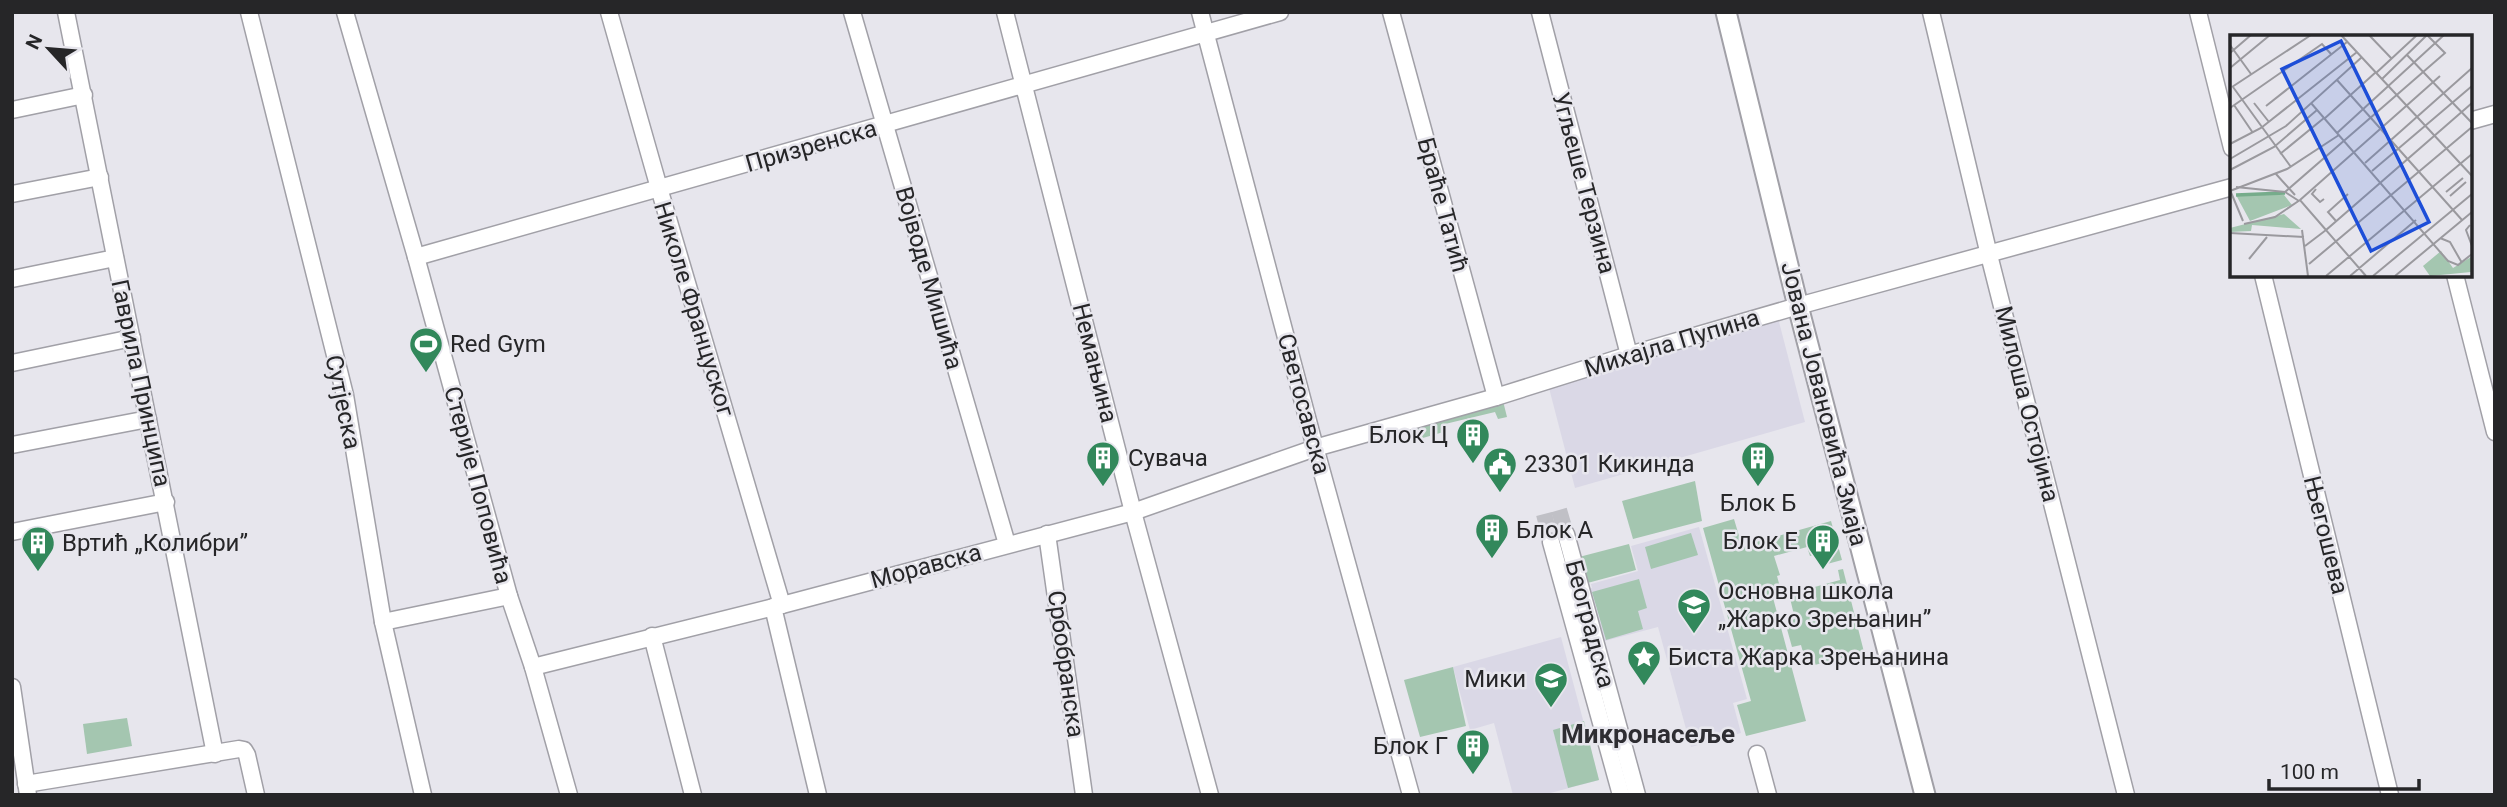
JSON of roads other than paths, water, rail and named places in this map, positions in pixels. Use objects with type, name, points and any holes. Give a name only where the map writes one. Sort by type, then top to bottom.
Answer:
[{"type":"main road","name":"Јована Јовановића Змаја","points":[[1726,12],[1798,306],[1925,795]]},
{"type":"street","name":"Гаврила Принципа","points":[[66,12],[215,754]]},
{"type":"street","name":"Сутјеска","points":[[249,12],[345,395],[383,622],[424,795]]},
{"type":"street","name":"Стерије Поповића","points":[[345,12],[416,257],[509,596],[533,667],[569,795]]},
{"type":"street","name":"Николе Француског","points":[[609,12],[778,606],[818,795]]},
{"type":"street","name":"Војводе Мишића","points":[[852,12],[1007,544]]},
{"type":"street","name":"Немањина","points":[[1005,12],[1133,512],[1210,795]]},
{"type":"street","name":"Светосавска","points":[[1200,12],[1315,448],[1411,795]]},
{"type":"street","name":"Призренска","points":[[416,257],[1280,12]]},
{"type":"street","name":"Браће Татић","points":[[1391,12],[1496,397]]},
{"type":"street","name":"Угљеше Терзина","points":[[1540,12],[1629,355]]},
{"type":"street","name":"Милоша Остојина","points":[[1931,12],[1989,255],[2126,795]]},
{"type":"street","points":[[2198,12],[2230,140]]},
{"type":"street","points":[[12,110],[84,95]]},
{"type":"street","points":[[2472,120],[2495,114]]},
{"type":"street","points":[[12,194],[100,177]]},
{"type":"street","name":"Михајла Пупина","points":[[1315,448],[1496,397],[1798,306],[2230,188]]},
{"type":"street","points":[[12,279],[115,258]]},
{"type":"street","name":"Његошева","points":[[2263,276],[2390,795]]},
{"type":"street","points":[[2455,276],[2495,432]]},
{"type":"street","points":[[12,363],[132,338]]},
{"type":"street","points":[[12,445],[148,419]]},
{"type":"street","name":"Моравска","points":[[533,667],[778,606],[1133,512],[1315,448]]},
{"type":"street","points":[[12,532],[166,502]]},
{"type":"street","name":"Србобранска","points":[[1047,534],[1084,795]]},
{"type":"street","name":"Београдска","points":[[1621,795],[1559,538],[1637,795]]},
{"type":"street","points":[[383,622],[509,596]]},
{"type":"street","points":[[652,636],[693,795]]},
{"type":"street","points":[[12,687],[27,789],[244,750],[256,795]]},
{"type":"street","points":[[1757,754],[1768,795]]},
{"type":"tunnel","points":[[1559,510],[1566,534]]},
{"type":"tunnel","points":[[1544,514],[1551,542]]},
{"type":"place","name":"Red Gym","points":[[426,374]]},
{"type":"place","name":"Блок Ц","points":[[1473,465]]},
{"type":"place","name":"Сувача","points":[[1103,488]]},
{"type":"place","name":"Блок Б","points":[[1758,488]]},
{"type":"place","name":"23301 Кикинда","points":[[1500,494]]},
{"type":"place","name":"Блок А","points":[[1492,560]]},
{"type":"place","name":"Блок Е","points":[[1823,571]]},
{"type":"place","name":"Вртић „Колибри”","points":[[38,573]]},
{"type":"place","name":"Основна школа „Жарко Зрењанин”","points":[[1694,635]]},
{"type":"place","name":"Биста Жарка Зрењанина","points":[[1644,687]]},
{"type":"place","name":"Мики","points":[[1551,709]]},
{"type":"place","name":"Блок Г","points":[[1473,776]]},
{"type":"district","name":"Микронасеље","points":[[1648,734]]}]
